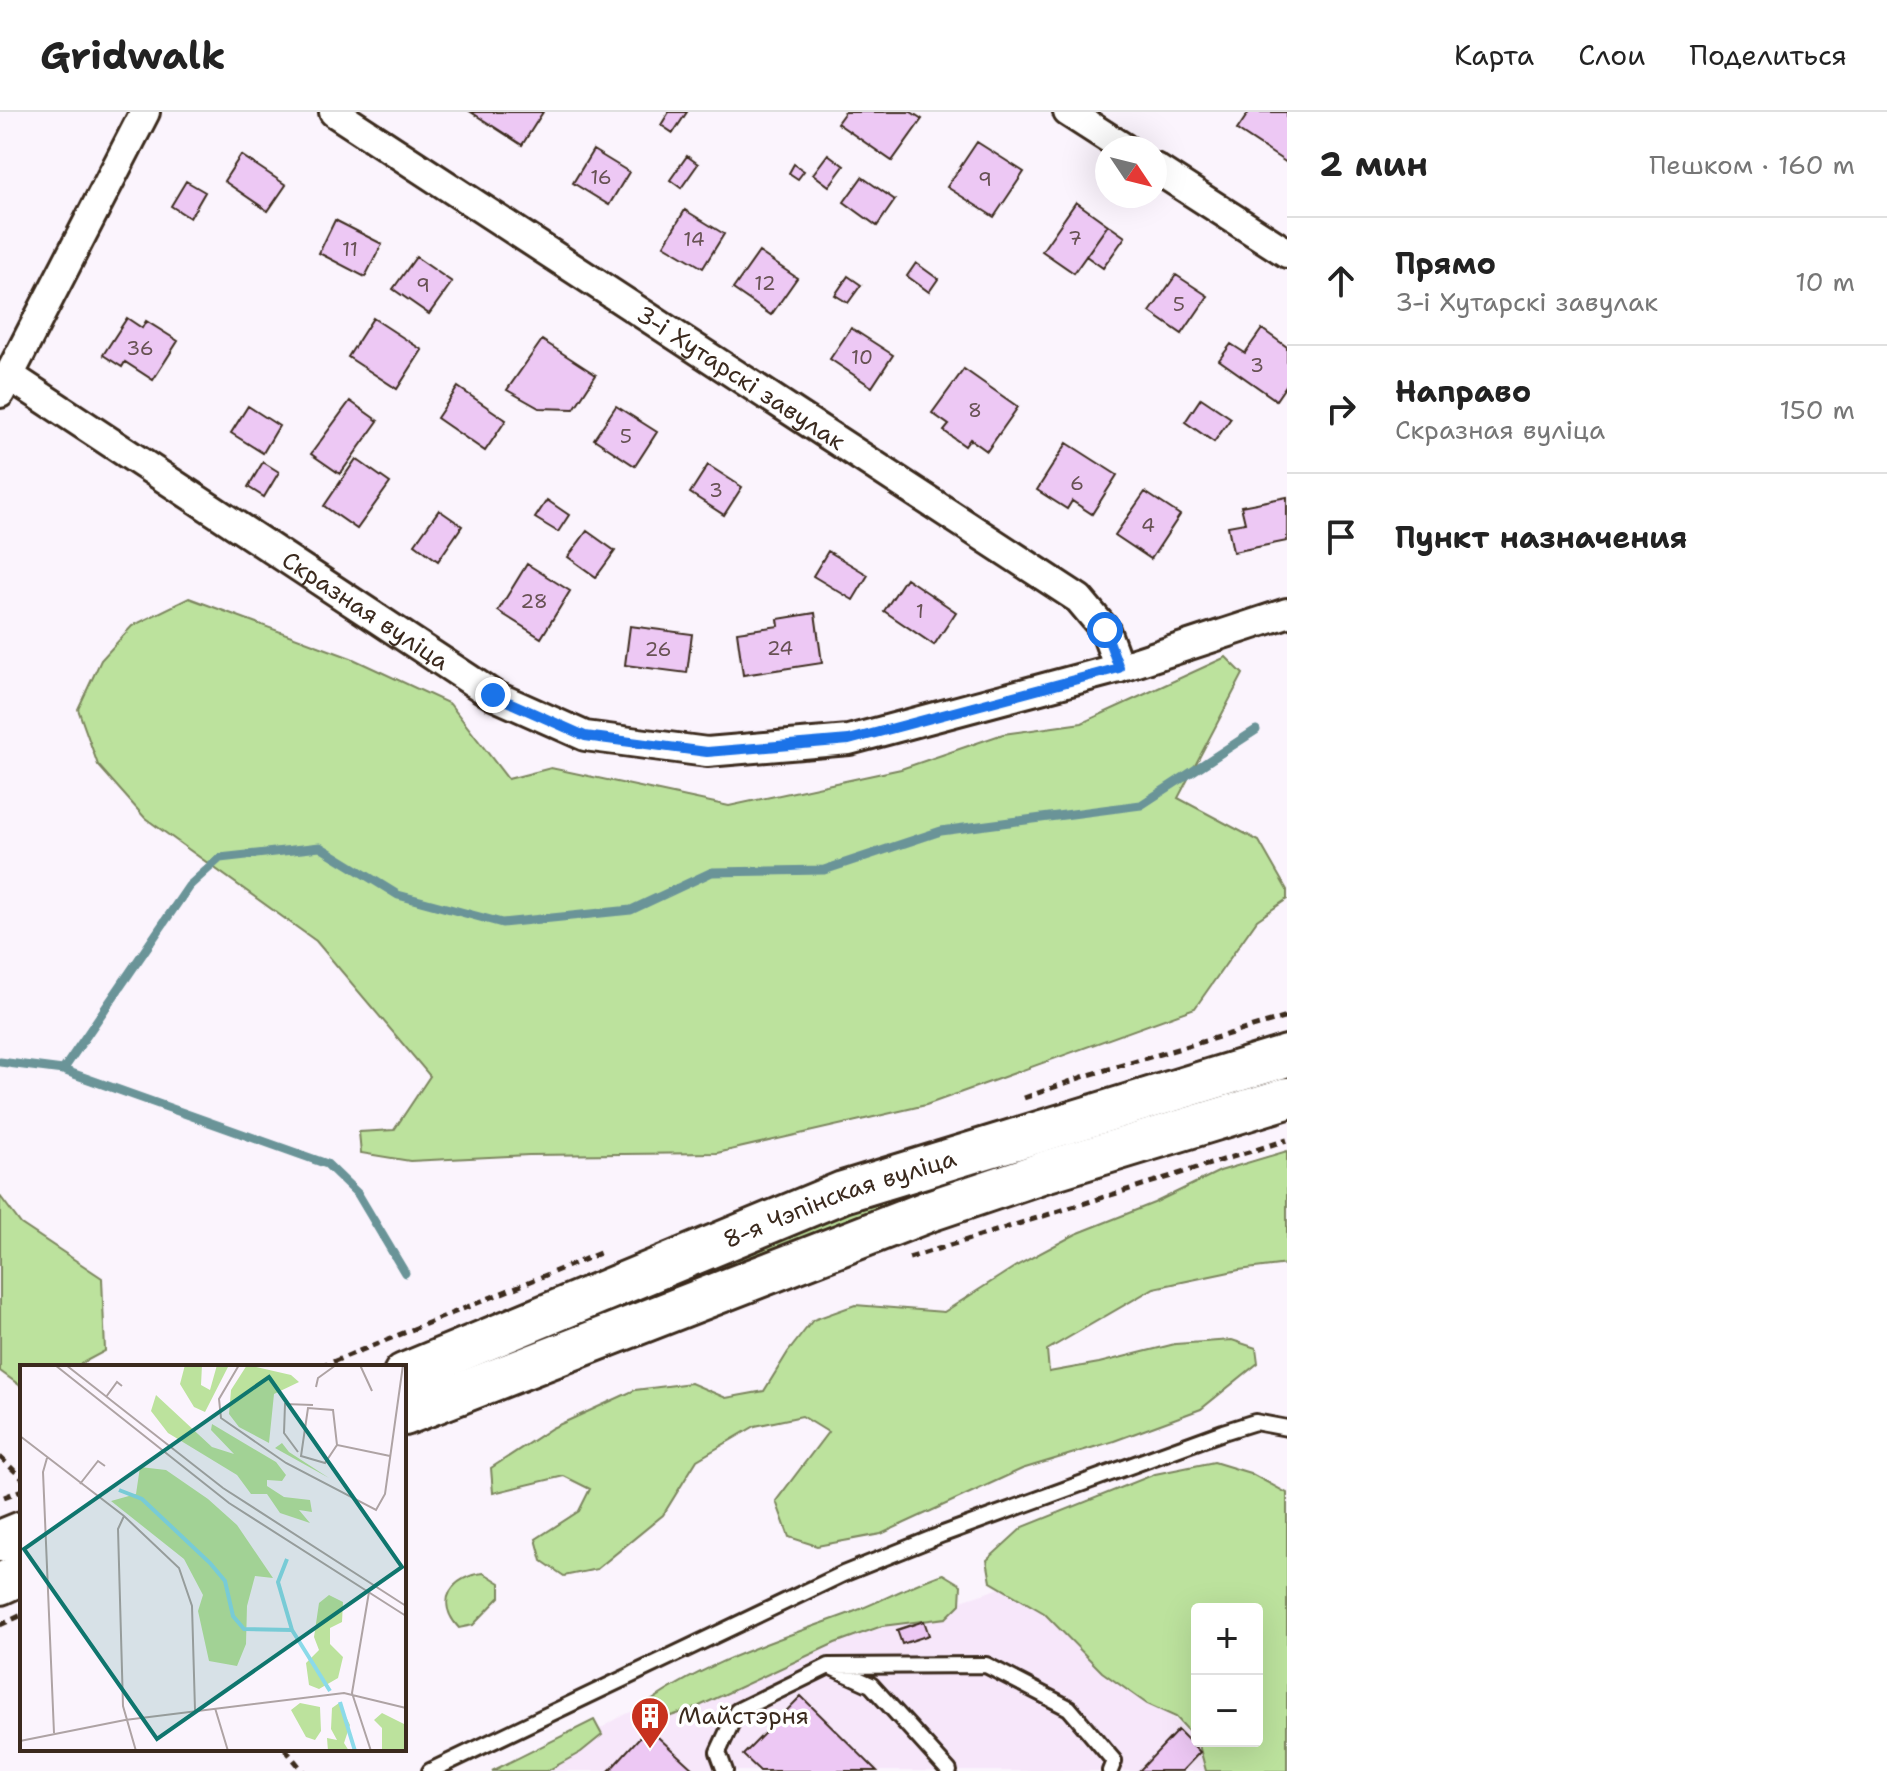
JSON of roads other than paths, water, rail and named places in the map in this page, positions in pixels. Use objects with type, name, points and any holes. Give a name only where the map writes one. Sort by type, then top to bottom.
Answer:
[{"type":"main road","name":"8-я Чэпінская вуліца","points":[[406,1373],[843,1192],[1287,1056]]},
{"type":"main road","name":"8-я Чэпінская вуліца","points":[[406,1414],[929,1211],[1044,1172],[1287,1098]]},
{"type":"main road","points":[[0,1541],[20,1533]]},
{"type":"street","points":[[5,384],[145,112]]},
{"type":"street","name":"3-і Хутарскі завулак","points":[[334,112],[1079,599],[1105,630],[1119,668]]},
{"type":"street","points":[[1068,112],[1105,136]]},
{"type":"street","points":[[1167,176],[1287,253]]},
{"type":"street","name":"Скразная вуліца","points":[[5,384],[493,695],[585,736],[707,752],[849,740],[1119,668],[1287,613]]},
{"type":"lane","points":[[430,1771],[843,1574],[943,1534],[1223,1432],[1255,1422],[1287,1428]]},
{"type":"lane","points":[[725,1771],[718,1752],[737,1711],[829,1666],[986,1665],[1069,1708],[1114,1761],[1110,1771]]},
{"type":"lane","points":[[829,1666],[871,1685],[949,1771]]},
{"type":"waterway","points":[[63,1070],[189,886],[220,858],[320,847],[398,895],[502,923],[631,910],[712,872],[824,870],[941,831],[1141,805],[1256,730]]},
{"type":"waterway","points":[[0,1062],[63,1070],[327,1164],[358,1194],[405,1273]]},
{"type":"place","name":"Майстэрня","points":[[650,1750]]}]
